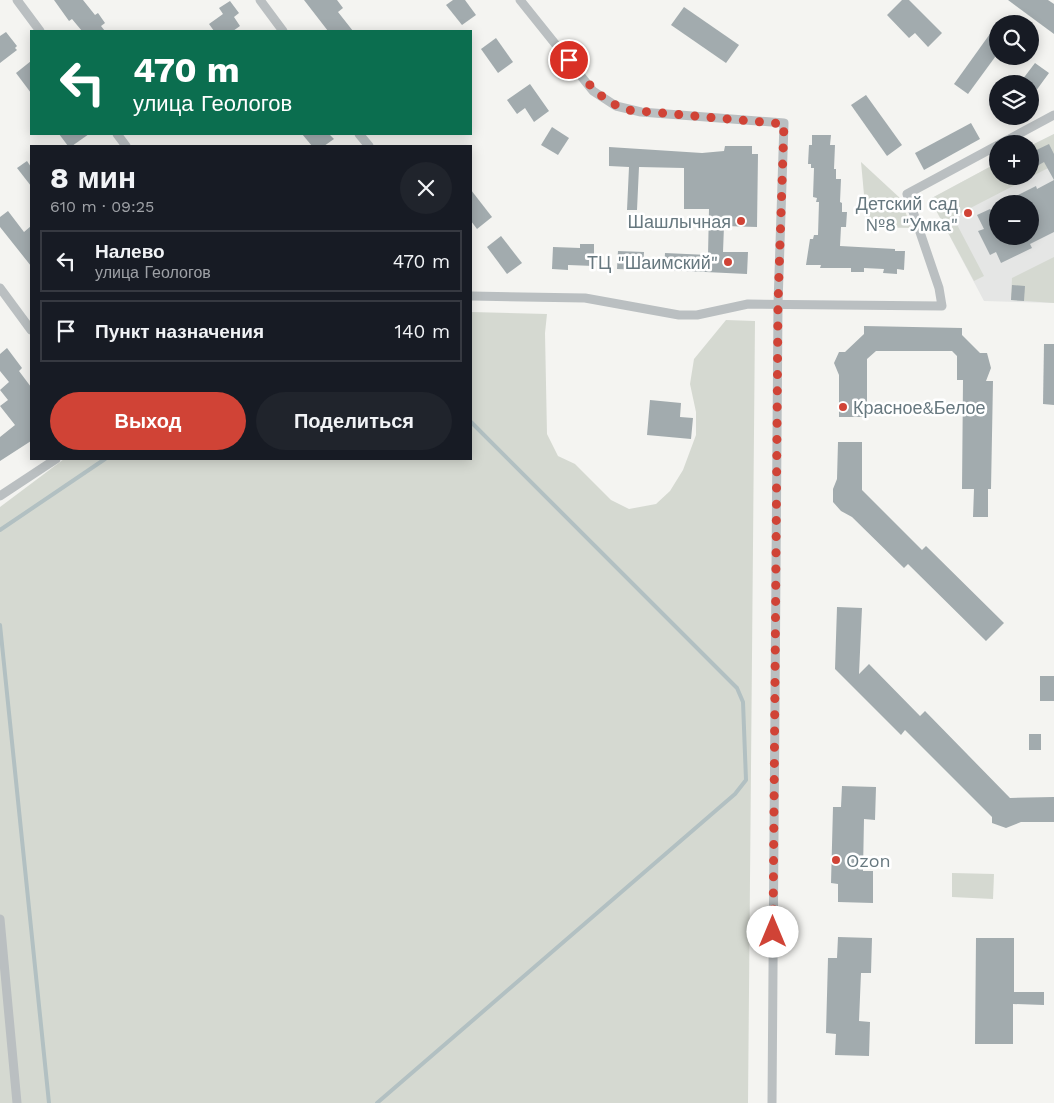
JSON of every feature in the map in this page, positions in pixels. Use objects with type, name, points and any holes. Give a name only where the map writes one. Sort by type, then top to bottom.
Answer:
[{"type":"street","points":[[17,0],[39,30]]},
{"type":"street","points":[[260,0],[282,30]]},
{"type":"street","points":[[520,0],[594,91],[616,106],[640,112],[784,124],[778,304],[772,1103]]},
{"type":"street","points":[[1016,135],[1054,115]]},
{"type":"street","points":[[472,296],[585,298],[679,315],[697,315],[748,304],[942,306],[939,288],[907,194],[989,149]]},
{"type":"street","points":[[0,288],[30,329]]},
{"type":"street","points":[[0,496],[54,460]]},
{"type":"street","points":[[0,919],[17,1103]]},
{"type":"shaded area","name":"Детский сад №8 \"Умка\"","points":[[1054,134],[1054,303],[984,301],[930,199],[989,167],[989,185],[1039,185],[1039,142]]},
{"type":"shaded area","points":[[1054,134],[1054,165],[1039,173],[1039,142]]},
{"type":"shaded area","points":[[861,162],[901,199],[911,228],[867,227]]},
{"type":"shaded area","points":[[989,167],[989,185],[1015,185],[996,195],[989,195],[989,198],[953,217],[984,276],[974,281],[930,199]]},
{"type":"shaded area","points":[[1054,257],[1054,303],[1011,300],[1012,278]]},
{"type":"shaded area","points":[[472,312],[547,314],[545,333],[547,434],[558,456],[575,464],[611,500],[629,509],[656,504],[670,491],[683,470],[696,435],[696,412],[690,384],[694,359],[726,320],[755,321],[748,1103],[0,1103],[0,507],[63,460],[472,460]]},
{"type":"shaded area","points":[[952,873],[994,874],[993,899],[952,897]]},
{"type":"building","points":[[54,0],[83,0],[95,15],[98,13],[105,23],[101,26],[104,30],[81,30],[72,19],[69,21]]},
{"type":"building","points":[[304,0],[337,0],[343,8],[338,12],[352,30],[327,30]]},
{"type":"building","points":[[453,0],[465,0],[476,15],[462,25],[446,5]]},
{"type":"building","points":[[902,0],[909,0],[942,33],[928,47],[915,33],[909,38],[887,15]]},
{"type":"building","points":[[1008,0],[1048,0],[1054,4],[1054,34],[1039,23],[1039,15],[1028,15]]},
{"type":"building","points":[[230,1],[239,13],[234,17],[240,26],[234,30],[213,30],[209,24],[223,14],[219,8]]},
{"type":"building","points":[[684,7],[739,45],[726,63],[671,25]]},
{"type":"building","points":[[6,32],[17,46],[15,48],[17,50],[0,63],[0,36]]},
{"type":"building","points":[[989,35],[989,65],[968,94],[954,84]]},
{"type":"building","points":[[496,38],[513,62],[498,73],[481,49]]},
{"type":"building","points":[[30,62],[30,92],[16,73]]},
{"type":"building","points":[[1033,65],[1038,65],[1049,73],[1039,87],[1039,75],[1026,75]]},
{"type":"building","points":[[530,84],[549,111],[534,122],[525,108],[517,114],[507,100]]},
{"type":"building","points":[[866,95],[902,145],[887,156],[851,105]]},
{"type":"building","points":[[971,123],[980,139],[924,170],[915,153]]},
{"type":"building","points":[[552,127],[569,138],[558,155],[541,145]]},
{"type":"building","points":[[60,135],[88,135],[73,145],[67,145]]},
{"type":"building","points":[[303,135],[330,135],[334,139],[325,145],[311,145]]},
{"type":"building","points":[[812,135],[831,135],[830,145],[835,145],[834,169],[836,169],[836,179],[841,179],[840,202],[842,203],[842,212],[847,212],[846,227],[841,227],[840,246],[905,251],[904,270],[897,269],[897,274],[883,273],[884,269],[864,268],[864,272],[851,272],[851,268],[820,268],[821,265],[806,265],[810,239],[813,239],[814,235],[818,235],[819,202],[816,202],[817,198],[813,197],[814,168],[811,168],[811,164],[808,164],[809,145],[812,145]]},
{"type":"building","points":[[1049,144],[1054,154],[1054,180],[1044,162],[1039,165],[1039,149]]},
{"type":"building","points":[[725,146],[752,146],[752,154],[758,154],[757,227],[724,226],[723,252],[748,252],[747,274],[664,270],[665,253],[708,255],[709,209],[684,209],[684,168],[639,167],[637,210],[627,210],[629,167],[609,166],[609,147],[702,153],[724,151]]},
{"type":"building","points":[[27,161],[30,166],[30,185],[17,168]]},
{"type":"building","points":[[1054,180],[1054,232],[1039,240],[1039,195],[1018,195],[1036,186],[1037,189]]},
{"type":"building","points":[[472,191],[492,217],[477,229],[472,222]]},
{"type":"building","points":[[989,209],[989,245],[1030,245],[1032,248],[1001,263],[996,252],[990,255],[978,231],[984,229],[977,215]]},
{"type":"building","points":[[8,211],[24,232],[30,227],[30,265],[0,227],[0,217]]},
{"type":"building","points":[[501,236],[522,263],[507,274],[487,247]]},
{"type":"building","points":[[580,244],[594,244],[594,266],[568,265],[568,270],[552,269],[553,247],[580,248]]},
{"type":"building","points":[[618,251],[644,252],[643,270],[617,269]]},
{"type":"building","points":[[1012,285],[1025,286],[1024,301],[1011,300]]},
{"type":"building","points":[[864,326],[962,328],[962,335],[980,353],[987,353],[991,368],[986,381],[993,381],[991,489],[988,489],[988,517],[973,517],[974,489],[962,489],[963,380],[957,380],[957,356],[952,351],[876,351],[867,359],[867,417],[839,417],[839,375],[834,363],[839,352],[845,352],[864,334]]},
{"type":"building","points":[[1044,344],[1054,344],[1054,405],[1043,404]]},
{"type":"building","points":[[7,348],[22,368],[19,371],[30,386],[30,442],[0,461],[0,437],[15,425],[0,406],[8,400],[0,390],[9,382],[0,371],[0,354]]},
{"type":"building","points":[[650,400],[681,403],[680,417],[693,418],[691,439],[647,435]]},
{"type":"building","points":[[838,442],[862,442],[862,490],[922,550],[926,546],[1004,623],[986,641],[908,564],[904,568],[852,517],[841,511],[833,502],[833,489],[837,479]]},
{"type":"building","points":[[837,607],[862,608],[859,674],[869,664],[920,716],[925,711],[1010,798],[1054,797],[1054,822],[1021,822],[1006,828],[992,823],[992,817],[905,730],[901,735],[835,669]]},
{"type":"building","points":[[1040,676],[1054,676],[1054,701],[1040,701]]},
{"type":"building","points":[[1029,734],[1041,734],[1041,750],[1029,750]]},
{"type":"building","points":[[842,786],[876,787],[875,820],[864,819],[863,871],[873,871],[873,903],[838,902],[838,884],[831,883],[833,807],[841,807]]},
{"type":"building","points":[[838,937],[872,938],[871,973],[861,973],[859,1021],[870,1022],[869,1056],[835,1055],[836,1034],[826,1033],[828,958],[837,958]]},
{"type":"building","points":[[976,938],[1014,938],[1014,992],[1044,992],[1044,1005],[1013,1004],[1013,1044],[975,1044]]},
{"type":"waterway","points":[[377,1103],[735,794],[746,780],[743,702],[737,688],[472,423]]},
{"type":"waterway","points":[[0,530],[104,460]]},
{"type":"waterway","points":[[0,625],[49,1103]]},
{"type":"place","name":"Детский сад №8 \"Умка\"","points":[[968,213]]},
{"type":"place","name":"Шашлычная","points":[[741,221]]},
{"type":"place","name":"ТЦ \"Шаимский\"","points":[[728,262]]},
{"type":"place","name":"Красное&Белое","points":[[843,407]]},
{"type":"place","name":"Ozon","points":[[836,860]]},
{"type":"route","points":[[569,60],[594,91],[606,101],[628,110],[784,124],[778,304],[773,932]]}]
